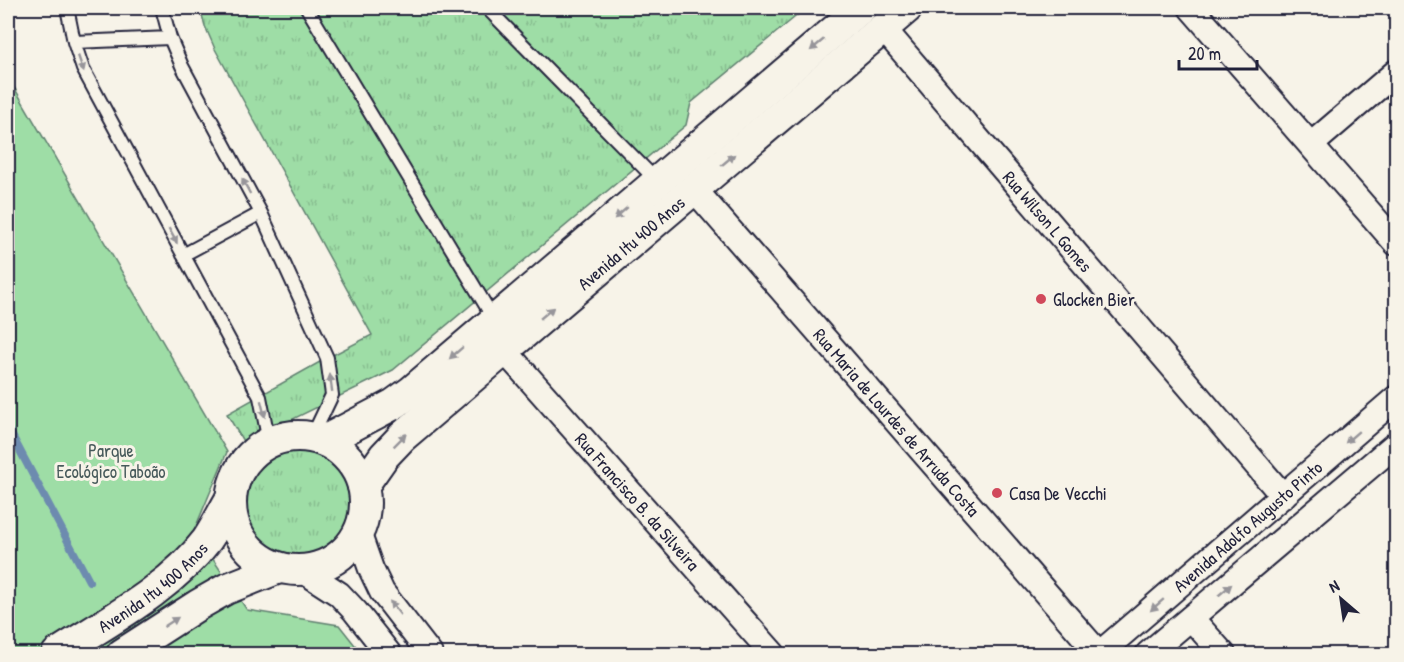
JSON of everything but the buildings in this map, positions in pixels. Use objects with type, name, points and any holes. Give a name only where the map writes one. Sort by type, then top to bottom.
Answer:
[{"type":"street","name":"Avenida Itu 400 Anos","points":[[318,439],[394,404],[495,321],[861,8]]},
{"type":"street","name":"Avenida Itu 400 Anos","points":[[363,486],[384,456],[402,437],[907,8]]},
{"type":"street","points":[[1191,8],[1396,243]]},
{"type":"street","name":"Rua Wilson L Gomes","points":[[883,28],[1283,496]]},
{"type":"street","points":[[1312,144],[1396,72]]},
{"type":"street","name":"Rua Maria de Lourdes de Arruda Costa","points":[[694,189],[1099,654]]},
{"type":"street","name":"Rua Francisco B. da Silveira","points":[[504,350],[773,654]]},
{"type":"street","name":"Avenida Adolfo Augusto Pinto","points":[[1099,654],[1396,398]]},
{"type":"street","points":[[290,569],[325,565],[345,552],[358,532],[365,510],[363,486],[352,463],[339,450],[318,439],[290,437],[269,442],[256,450],[238,472],[230,500],[235,529],[242,542],[253,554],[265,562],[290,569],[339,594],[389,654]]},
{"type":"street","name":"Avenida Adolfo Augusto Pinto","points":[[1148,654],[1393,454]]},
{"type":"street","name":"Avenida Itu 400 Anos","points":[[57,654],[134,605],[166,581],[207,540],[230,500]]},
{"type":"street","points":[[358,532],[382,592],[430,654]]},
{"type":"street","name":"Avenida Itu 400 Anos","points":[[122,654],[226,589],[290,569]]},
{"type":"street","points":[[1191,618],[1223,654]]},
{"type":"lane","points":[[67,8],[74,42],[95,95],[260,397],[269,442]]},
{"type":"lane","points":[[162,8],[170,38],[182,66],[261,213],[327,358],[332,394],[318,439]]},
{"type":"lane","points":[[307,8],[495,321]]},
{"type":"lane","points":[[487,8],[657,181]]},
{"type":"lane","points":[[74,42],[170,38]]},
{"type":"lane","points":[[183,255],[261,213]]},
{"type":"green space","points":[[200,8],[806,8],[691,103],[686,125],[393,370],[244,443],[227,414],[372,335],[215,49]]},
{"type":"green space","name":"Parque Ecológico Taboão","points":[[8,77],[227,452],[194,531],[247,610],[339,625],[362,654],[8,654]]},
{"type":"green space","points":[[298,448],[319,452],[337,464],[349,482],[353,503],[349,524],[337,542],[319,554],[298,558],[277,554],[259,542],[247,524],[243,503],[247,482],[259,464],[277,452]]},
{"type":"waterway","points":[[8,428],[89,581]]},
{"type":"place","name":"Glocken Bier","points":[[1041,299]]},
{"type":"place","name":"Casa De Vecchi","points":[[997,493]]}]
